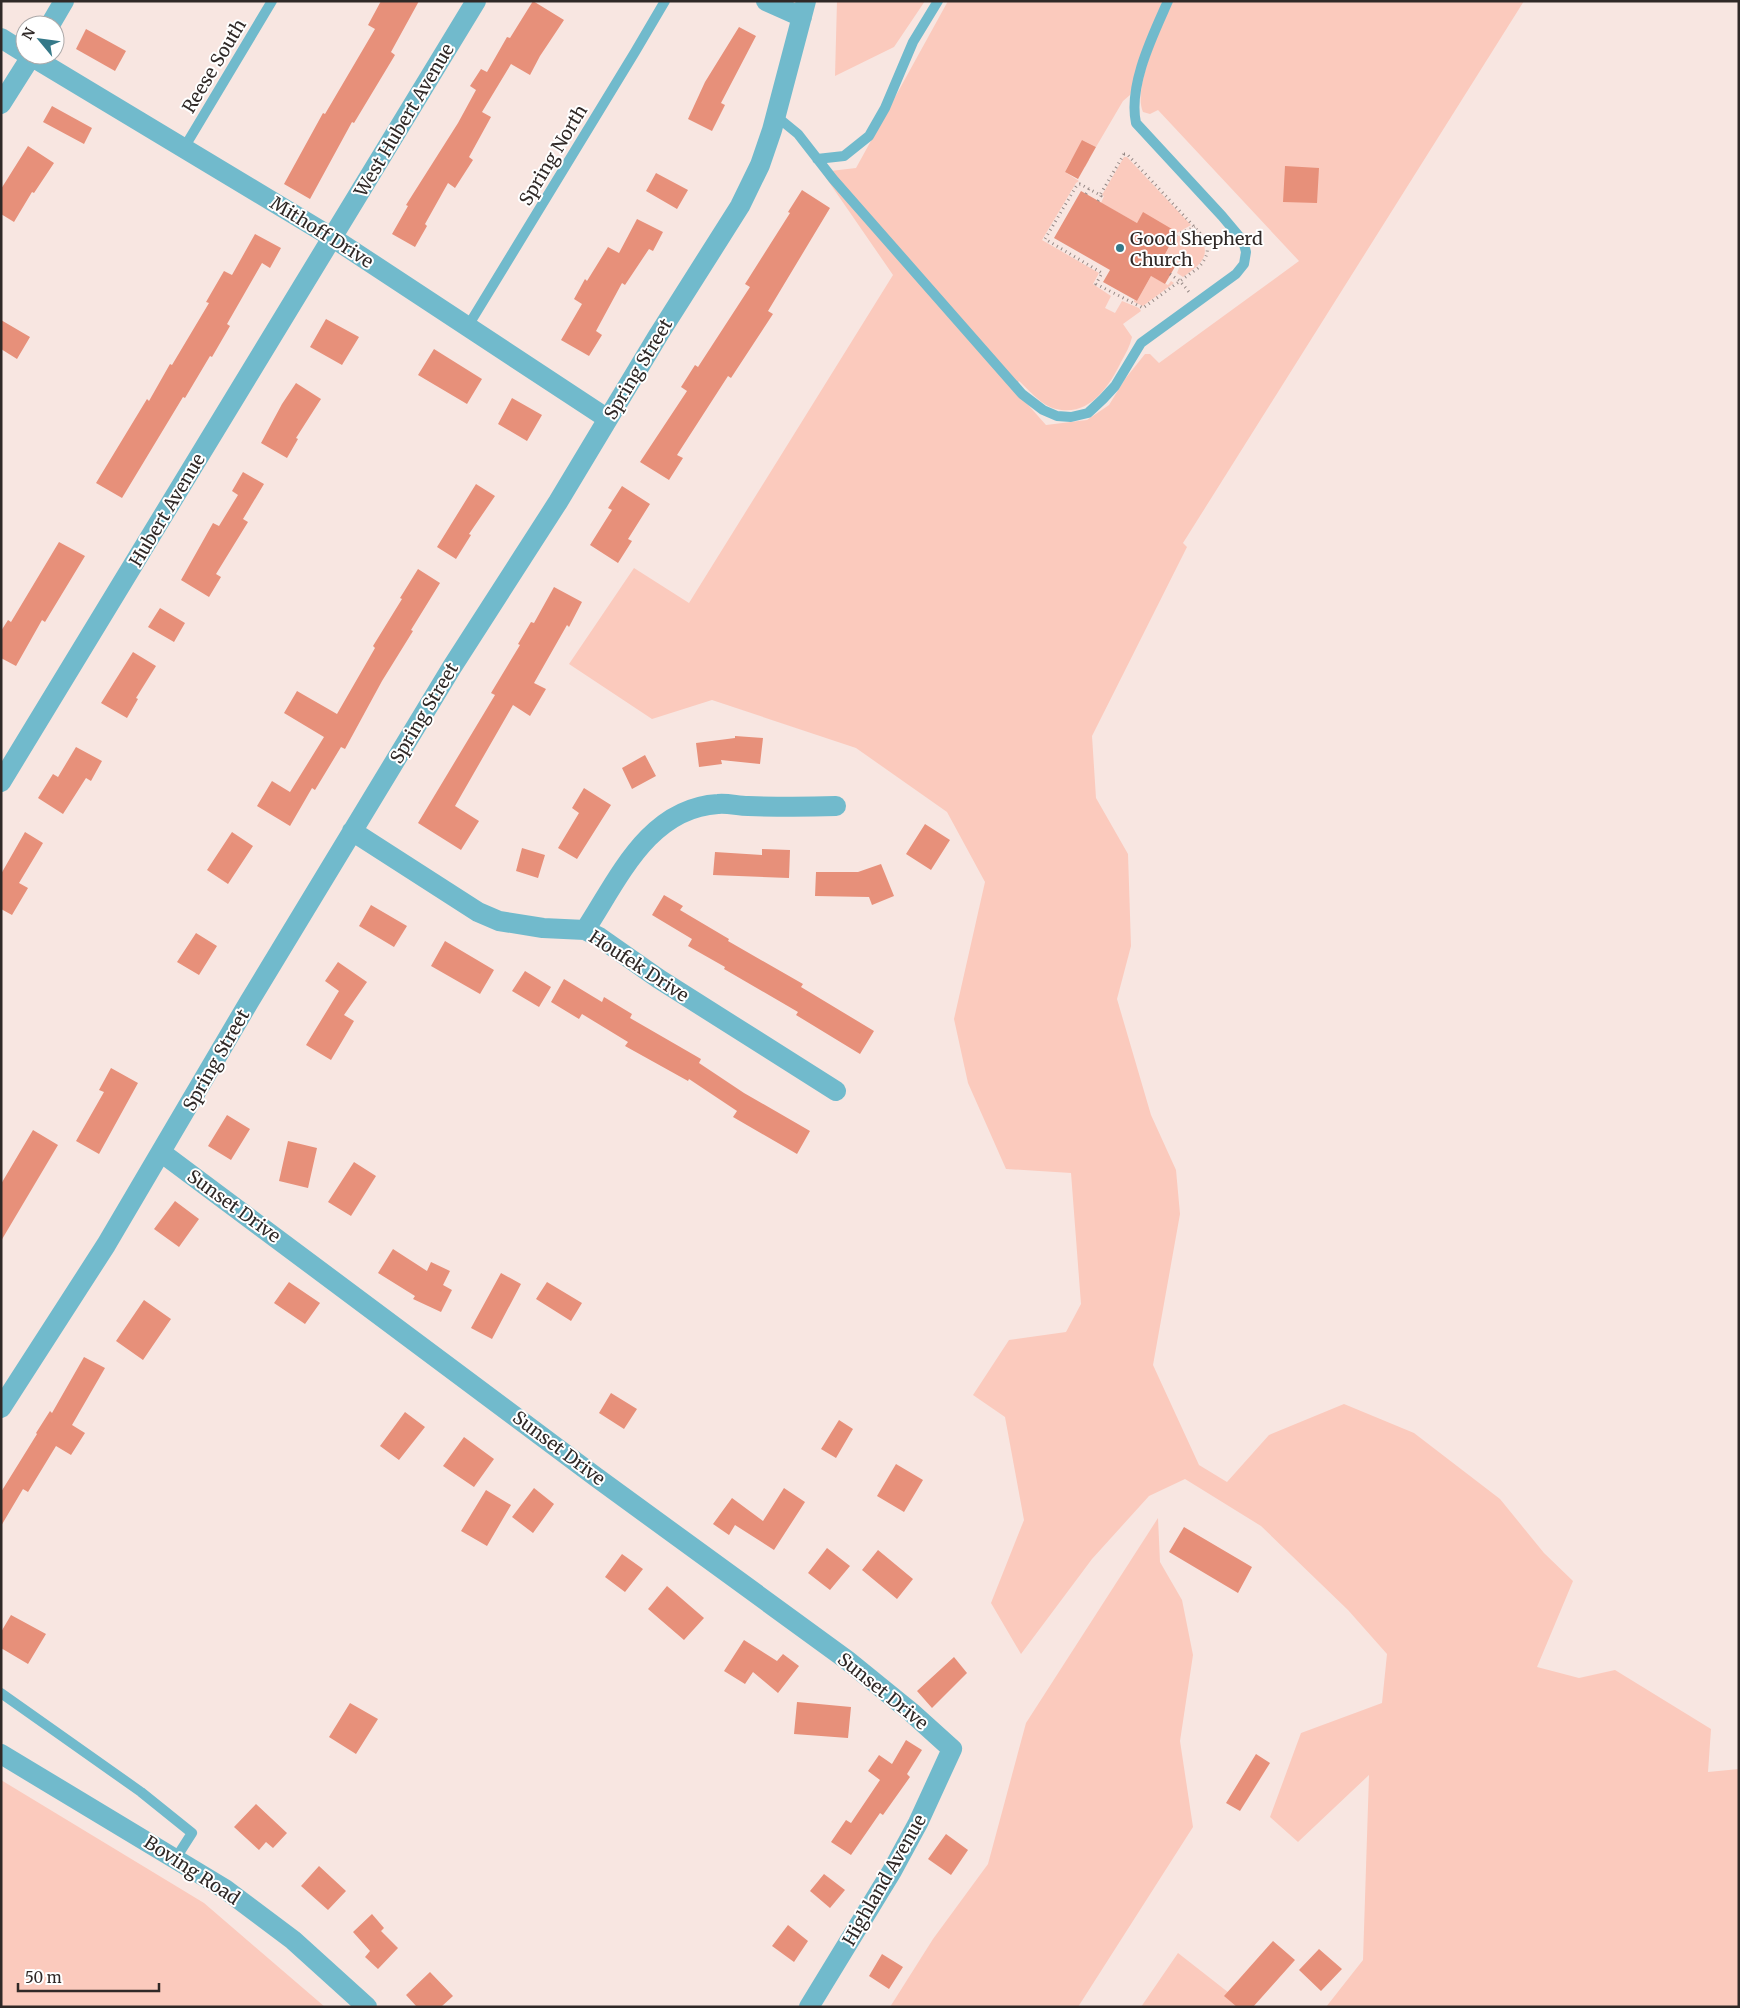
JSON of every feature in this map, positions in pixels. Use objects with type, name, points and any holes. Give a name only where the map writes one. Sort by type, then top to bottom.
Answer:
[{"type":"street","points":[[56,15],[64,1]]},
{"type":"street","name":"West Hubert Avenue","points":[[333,238],[476,1]]},
{"type":"street","points":[[766,1],[804,9]]},
{"type":"street","name":"Spring Street","points":[[1,1408],[106,1245],[352,831],[452,667],[558,502],[659,334],[740,206],[760,166],[776,116],[804,9]]},
{"type":"street","name":"Mithoff Drive","points":[[1,38],[15,46]]},
{"type":"street","points":[[1,104],[23,65]]},
{"type":"street","name":"Mithoff Drive","points":[[46,65],[333,238],[608,419]]},
{"type":"street","name":"Hubert Avenue","points":[[1,782],[333,238]]},
{"type":"street","points":[[585,930],[644,842],[663,824],[678,814],[695,808],[718,804],[801,808],[836,806]]},
{"type":"street","name":"Houfek Drive","points":[[352,831],[478,912],[499,921],[543,928],[585,930],[836,1091]]},
{"type":"street","name":"Sunset Drive","points":[[162,1153],[846,1660],[911,1712],[952,1749]]},
{"type":"street","name":"Highland Avenue","points":[[809,2007],[910,1839],[935,1789],[952,1749]]},
{"type":"street","name":"Boving Road","points":[[1,1754],[226,1889],[293,1940],[366,2007]]},
{"type":"lane","name":"Reese South","points":[[184,148],[272,1]]},
{"type":"lane","name":"Spring North","points":[[468,326],[635,52],[664,1]]},
{"type":"lane","points":[[817,159],[844,156],[869,136],[885,108],[913,42],[938,1]]},
{"type":"lane","points":[[776,116],[798,134],[833,179],[1022,394],[1043,410],[1057,416],[1071,417],[1088,412],[1103,399],[1115,386],[1141,343],[1236,274],[1244,264],[1246,252],[1243,241],[1136,123],[1136,101],[1140,72],[1150,42],[1168,1]]},
{"type":"lane","points":[[1,1693],[141,1792],[192,1833],[176,1858]]},
{"type":"path","points":[[1098,201],[1124,154],[1127,154],[1207,241],[1209,252],[1205,261],[1143,308],[1096,284],[1102,273],[1045,239],[1078,185],[1080,184],[1100,195]]},
{"type":"path","points":[[1086,194],[1089,189]]},
{"type":"path","points":[[1176,235],[1195,227]]},
{"type":"path","points":[[1170,274],[1180,281],[1197,303]]},
{"type":"shaded area","points":[[837,1],[925,1],[894,47],[835,76]]},
{"type":"shaded area","points":[[948,1],[1163,1],[1130,95],[1123,101],[1096,147],[1082,140],[1089,160],[1085,167],[1071,160],[1065,172],[1079,181],[1042,240],[1099,273],[1093,284],[1111,296],[1105,308],[1115,313],[1122,301],[1139,308],[1141,311],[1123,324],[1132,337],[1129,346],[1116,372],[1104,390],[1088,404],[1078,409],[1056,409],[1041,401],[1019,381],[1013,388],[1046,425],[1087,420],[1109,405],[1125,379],[1145,354],[1150,354],[1159,363],[1299,261],[1158,110],[1150,114],[1143,112],[1141,101],[1145,72],[1156,40],[1173,1],[1524,1],[1183,543],[1187,547],[1092,736],[1096,798],[1128,854],[1131,946],[1117,999],[1151,1115],[1176,1170],[1180,1214],[1153,1365],[1199,1465],[1227,1482],[1269,1435],[1344,1404],[1414,1433],[1500,1499],[1544,1553],[1573,1581],[1537,1667],[1579,1678],[1615,1670],[1711,1729],[1708,1772],[1739,1769],[1739,2007],[1326,2007],[1363,1960],[1369,1775],[1298,1842],[1270,1817],[1301,1733],[1382,1703],[1387,1654],[1348,1610],[1261,1526],[1185,1479],[1149,1496],[1092,1559],[1021,1654],[991,1603],[1024,1520],[1005,1417],[973,1395],[1009,1340],[1066,1332],[1081,1304],[1071,1173],[1006,1169],[968,1083],[954,1019],[985,882],[947,812],[856,748],[712,700],[652,719],[569,664],[634,568],[689,603],[893,275],[822,172],[856,168]]},
{"type":"shaded area","points":[[1124,157],[1127,157],[1191,225],[1177,233],[1143,213],[1137,223],[1101,203],[1104,196],[1102,195]]},
{"type":"shaded area","points":[[1196,230],[1204,245],[1204,257],[1196,267],[1183,277],[1177,273],[1179,268],[1163,258],[1175,237]]},
{"type":"shaded area","points":[[1151,276],[1168,285],[1171,281],[1174,283],[1143,306],[1134,302],[1134,300],[1137,301]]},
{"type":"shaded area","points":[[1158,1518],[1160,1562],[1182,1600],[1193,1655],[1180,1741],[1193,1827],[1078,2007],[890,2007],[933,1939],[988,1864],[1026,1723]]},
{"type":"shaded area","points":[[1,1780],[204,1903],[325,2007],[1,2007]]},
{"type":"shaded area","points":[[1178,1953],[1247,2007],[1141,2007]]},
{"type":"building","points":[[381,1],[419,1],[391,52],[395,55],[354,123],[352,122],[310,199],[284,184],[323,113],[325,114],[375,29],[368,25]]},
{"type":"building","points":[[533,1],[564,20],[530,75],[511,64],[482,112],[491,117],[469,157],[473,160],[455,188],[448,183],[425,224],[427,226],[415,247],[392,234],[408,206],[406,205],[458,123],[476,90],[470,86],[481,69],[487,72],[507,37],[510,38]]},
{"type":"building","points":[[739,27],[756,36],[721,103],[725,105],[712,131],[688,119],[705,82]]},
{"type":"building","points":[[86,29],[126,51],[115,71],[76,49]]},
{"type":"building","points":[[52,106],[92,128],[84,144],[43,122]]},
{"type":"building","points":[[1082,140],[1096,147],[1078,179],[1065,172]]},
{"type":"building","points":[[28,146],[54,163],[34,193],[32,192],[14,222],[1,214],[1,189]]},
{"type":"building","points":[[1285,166],[1319,168],[1317,203],[1283,202]]},
{"type":"building","points":[[656,173],[688,190],[677,209],[646,191]]},
{"type":"building","points":[[802,190],[830,208],[768,311],[773,314],[731,378],[728,376],[677,455],[683,458],[669,480],[640,462],[687,391],[681,387],[695,365],[698,367],[750,287],[745,284],[790,213],[788,212]]},
{"type":"building","name":"Good Shepherd Church","points":[[1081,191],[1137,223],[1143,212],[1177,232],[1163,258],[1176,265],[1165,284],[1151,276],[1137,301],[1103,282],[1110,270],[1054,238]]},
{"type":"building","points":[[637,219],[663,232],[653,251],[649,249],[625,285],[622,283],[596,331],[602,335],[589,356],[561,340],[582,304],[574,299],[585,279],[587,281],[608,247],[619,253]]},
{"type":"building","points":[[255,234],[281,248],[270,268],[262,263],[227,324],[230,326],[212,357],[210,356],[185,398],[183,397],[122,498],[96,483],[147,399],[149,401],[170,364],[172,365],[209,303],[206,302],[224,271],[232,275]]},
{"type":"building","points":[[326,319],[359,337],[342,365],[310,347]]},
{"type":"building","points":[[1,320],[30,337],[17,359],[1,349]]},
{"type":"building","points":[[434,349],[482,379],[467,404],[418,375]]},
{"type":"building","points":[[296,383],[321,399],[296,438],[298,439],[287,458],[261,443],[282,404]]},
{"type":"building","points":[[512,398],[542,415],[527,441],[498,424]]},
{"type":"building","points":[[243,472],[264,484],[243,519],[248,522],[216,574],[221,577],[209,597],[181,580],[213,523],[219,526],[238,495],[232,491]]},
{"type":"building","points":[[476,484],[495,496],[469,534],[471,535],[456,559],[437,547]]},
{"type":"building","points":[[622,486],[650,504],[628,539],[632,541],[618,563],[590,545],[612,510],[608,508]]},
{"type":"building","points":[[59,542],[85,556],[45,622],[42,620],[16,666],[1,658],[1,631],[8,620],[11,622]]},
{"type":"building","points":[[418,569],[440,583],[411,630],[413,631],[382,681],[345,749],[341,747],[315,790],[312,788],[290,826],[257,806],[272,781],[290,792],[324,737],[284,713],[297,691],[337,714],[375,648],[373,646]]},
{"type":"building","points":[[554,587],[582,602],[569,627],[567,625],[534,683],[546,689],[530,716],[513,705],[455,806],[479,821],[461,850],[418,823],[495,695],[491,693],[520,645],[518,644],[531,622],[534,623]]},
{"type":"building","points":[[160,608],[185,623],[174,642],[148,627]]},
{"type":"building","points":[[133,652],[156,666],[136,698],[138,699],[127,718],[101,703]]},
{"type":"building","points":[[735,736],[763,738],[760,764],[721,760],[722,764],[699,767],[696,743],[735,738]]},
{"type":"building","points":[[76,747],[102,761],[91,781],[86,778],[63,814],[38,798],[53,774],[58,777]]},
{"type":"building","points":[[645,755],[656,776],[632,789],[622,768]]},
{"type":"building","points":[[584,788],[611,805],[577,859],[558,848],[579,813],[572,808]]},
{"type":"building","points":[[925,824],[950,840],[931,870],[906,854]]},
{"type":"building","points":[[25,832],[43,843],[19,883],[28,888],[12,915],[1,909],[1,874]]},
{"type":"building","points":[[232,832],[253,846],[228,884],[207,870]]},
{"type":"building","points":[[522,848],[545,855],[538,878],[516,871]]},
{"type":"building","points":[[762,849],[790,850],[789,878],[713,875],[715,852],[762,855]]},
{"type":"building","points":[[881,864],[894,896],[872,905],[869,897],[815,896],[816,872],[858,872]]},
{"type":"building","points":[[664,895],[683,906],[680,910],[729,939],[728,941],[803,984],[801,987],[874,1031],[860,1054],[796,1015],[798,1012],[688,946],[692,939],[652,915]]},
{"type":"building","points":[[371,905],[407,926],[394,947],[359,926]]},
{"type":"building","points":[[196,933],[217,946],[199,975],[177,962]]},
{"type":"building","points":[[445,941],[494,970],[480,994],[431,966]]},
{"type":"building","points":[[338,962],[367,982],[344,1015],[354,1021],[331,1060],[306,1045],[339,991],[325,981]]},
{"type":"building","points":[[525,971],[551,987],[539,1007],[512,991]]},
{"type":"building","points":[[564,979],[602,1002],[604,997],[632,1014],[630,1018],[701,1059],[699,1063],[744,1093],[810,1131],[797,1154],[733,1117],[737,1111],[689,1079],[688,1081],[625,1046],[628,1042],[582,1014],[579,1019],[551,1002]]},
{"type":"building","points":[[111,1068],[138,1083],[99,1154],[76,1141],[104,1092],[99,1090]]},
{"type":"building","points":[[227,1115],[250,1129],[231,1160],[208,1146]]},
{"type":"building","points":[[33,1130],[58,1145],[1,1241],[1,1184]]},
{"type":"building","points":[[288,1141],[317,1148],[308,1188],[279,1181]]},
{"type":"building","points":[[354,1162],[376,1176],[351,1216],[328,1202]]},
{"type":"building","points":[[175,1201],[199,1219],[179,1247],[154,1229]]},
{"type":"building","points":[[393,1249],[427,1271],[431,1262],[450,1271],[443,1285],[452,1290],[441,1312],[413,1299],[415,1296],[378,1273]]},
{"type":"building","points":[[501,1273],[521,1284],[492,1339],[471,1328]]},
{"type":"building","points":[[289,1282],[320,1303],[305,1324],[274,1303]]},
{"type":"building","points":[[547,1282],[582,1303],[571,1321],[536,1299]]},
{"type":"building","points":[[144,1300],[171,1319],[143,1360],[116,1341]]},
{"type":"building","points":[[84,1357],[105,1368],[72,1425],[85,1433],[71,1455],[56,1446],[28,1492],[23,1489],[1,1526],[1,1492],[50,1411],[52,1413]]},
{"type":"building","points":[[611,1393],[637,1409],[624,1429],[599,1413]]},
{"type":"building","points":[[405,1412],[425,1427],[399,1460],[380,1446]]},
{"type":"building","points":[[839,1420],[853,1429],[836,1458],[821,1449]]},
{"type":"building","points":[[464,1437],[494,1459],[474,1487],[443,1466]]},
{"type":"building","points":[[896,1464],[923,1480],[904,1512],[877,1496]]},
{"type":"building","points":[[534,1488],[554,1504],[533,1533],[512,1517]]},
{"type":"building","points":[[784,1488],[805,1502],[774,1550],[735,1525],[729,1535],[713,1524],[732,1498],[763,1521]]},
{"type":"building","points":[[486,1490],[511,1505],[487,1546],[461,1531]]},
{"type":"building","points":[[1184,1527],[1252,1567],[1238,1593],[1169,1552]]},
{"type":"building","points":[[827,1548],[850,1566],[830,1590],[808,1573]]},
{"type":"building","points":[[878,1550],[913,1579],[897,1599],[862,1570]]},
{"type":"building","points":[[622,1554],[643,1569],[625,1592],[605,1577]]},
{"type":"building","points":[[667,1586],[704,1618],[684,1640],[648,1609]]},
{"type":"building","points":[[11,1615],[46,1634],[28,1664],[1,1648],[1,1632]]},
{"type":"building","points":[[744,1640],[777,1661],[783,1654],[799,1666],[778,1693],[753,1672],[745,1684],[724,1671]]},
{"type":"building","points":[[954,1657],[967,1673],[932,1708],[917,1691]]},
{"type":"building","points":[[797,1702],[851,1707],[848,1738],[794,1734]]},
{"type":"building","points":[[350,1703],[378,1719],[356,1754],[329,1737]]},
{"type":"building","points":[[906,1740],[922,1750],[907,1774],[910,1777],[883,1815],[880,1813],[851,1855],[831,1842],[846,1820],[851,1823],[880,1780],[868,1771],[879,1755],[892,1764]]},
{"type":"building","points":[[1256,1754],[1270,1763],[1240,1811],[1226,1803]]},
{"type":"building","points":[[256,1804],[287,1833],[273,1848],[266,1842],[259,1850],[234,1827]]},
{"type":"building","points":[[946,1834],[968,1850],[951,1875],[928,1859]]},
{"type":"building","points":[[319,1866],[346,1891],[328,1910],[301,1886]]},
{"type":"building","points":[[824,1874],[845,1890],[830,1908],[810,1891]]},
{"type":"building","points":[[372,1914],[384,1928],[381,1931],[398,1948],[378,1969],[365,1957],[370,1951],[353,1932]]},
{"type":"building","points":[[788,1925],[808,1941],[794,1962],[772,1946]]},
{"type":"building","points":[[1273,1941],[1295,1960],[1253,2007],[1237,2007],[1224,1996]]},
{"type":"building","points":[[1319,1949],[1342,1969],[1321,1991],[1299,1970]]},
{"type":"building","points":[[882,1954],[903,1967],[889,1989],[869,1976]]},
{"type":"building","points":[[430,1972],[453,1996],[441,2007],[417,2007],[406,1995]]},
{"type":"place","name":"Good Shepherd Church","points":[[1120,248]]}]
